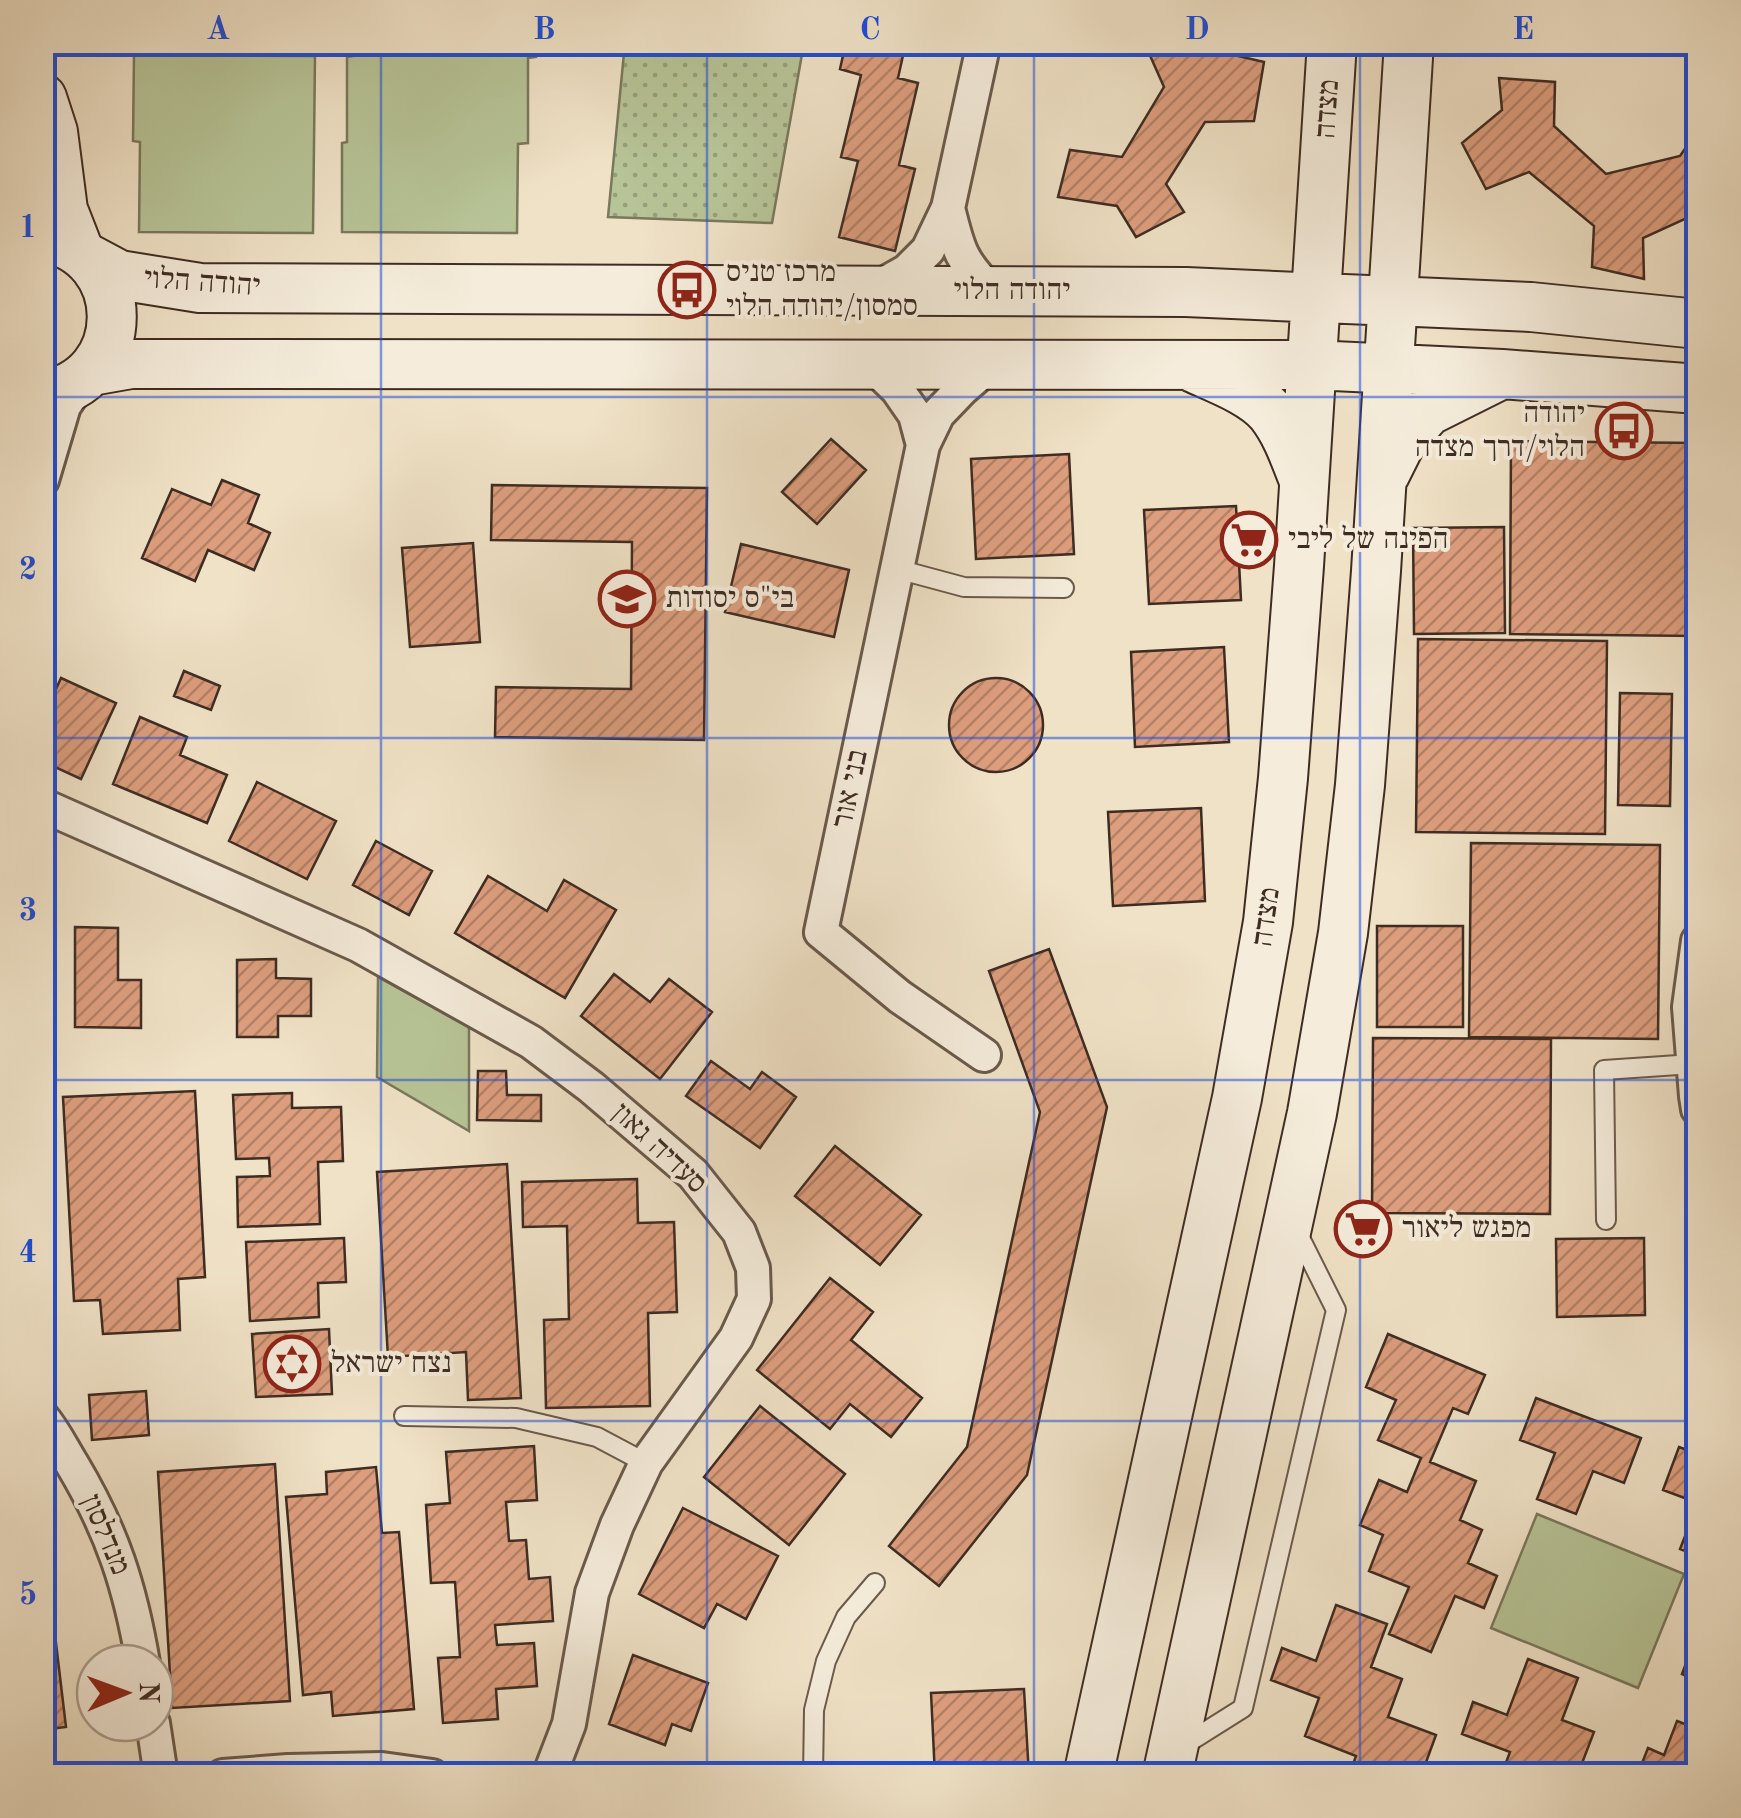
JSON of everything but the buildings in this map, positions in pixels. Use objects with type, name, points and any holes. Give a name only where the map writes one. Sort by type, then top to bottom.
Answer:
[{"type":"main road","name":"מצדה","points":[[1088,1776],[1237,1098],[1268,922],[1305,483],[1332,42]]},
{"type":"main road","points":[[1169,1764],[1312,1113],[1343,933],[1360,785],[1408,42]]},
{"type":"main road","points":[[42,98],[53,132],[70,249],[97,268],[108,290],[113,315],[110,340],[72,382]]},
{"type":"main road","points":[[1400,178],[1420,250],[1441,275],[1492,305]]},
{"type":"main road","name":"יהודה הלוי","points":[[70,249],[119,275],[200,288],[1186,292],[1531,307],[1698,324]]},
{"type":"main road","points":[[72,382],[131,364],[1186,364],[1389,368],[1698,389]]},
{"type":"main road","points":[[1186,364],[1235,386],[1268,410],[1287,438],[1305,483]]},
{"type":"main road","points":[[1382,482],[1402,440],[1428,412],[1502,374]]},
{"type":"street","points":[[871,291],[907,271],[928,250],[948,208],[984,42]]},
{"type":"street","points":[[948,208],[956,242],[969,270],[992,291]]},
{"type":"street","points":[[870,363],[897,389],[915,414],[923,445]]},
{"type":"street","name":"בני אור","points":[[984,1055],[900,996],[821,932],[923,445],[938,414],[991,364]]},
{"type":"street","points":[[42,480],[72,382]]},
{"type":"street","name":"סעדיה גאון","points":[[42,805],[358,945],[531,1042],[692,1174],[740,1232],[753,1268],[754,1299],[736,1338],[646,1463],[616,1525],[592,1593],[568,1724],[549,1776]]},
{"type":"street","points":[[1698,941],[1690,1007],[1698,1109]]},
{"type":"street","name":"מנדלסון","points":[[42,1417],[96,1504],[120,1560],[139,1643]]},
{"type":"street","points":[[157,1743],[161,1776]]},
{"type":"street","points":[[223,1776],[288,1770],[382,1769],[432,1776]]},
{"type":"lane","points":[[897,569],[964,587],[1064,588]]},
{"type":"lane","points":[[1606,1220],[1604,1070],[1693,1064]]},
{"type":"lane","points":[[1169,1764],[1243,1708],[1336,1310],[1290,1218]]},
{"type":"lane","points":[[404,1416],[516,1418],[596,1437],[646,1463]]},
{"type":"lane","points":[[813,1776],[814,1710],[826,1661],[846,1617],[875,1583]]},
{"type":"green space","points":[[353,43],[536,43],[536,57],[528,58],[528,143],[518,144],[517,233],[342,232],[347,57],[353,56]]},
{"type":"green space","points":[[625,43],[804,43],[772,223],[608,217]]},
{"type":"green space","points":[[134,55],[315,56],[313,233],[139,232],[140,142],[133,141]]},
{"type":"green space","points":[[378,977],[469,1027],[469,1131],[377,1077]]},
{"type":"green space","points":[[1537,1514],[1684,1574],[1638,1688],[1491,1628]]},
{"type":"place","name":"מרכז טניס סמסון/יהודה הלוי","points":[[687,290]]},
{"type":"place","name":"יהודה הלוי/דרך מצדה","points":[[1624,431]]},
{"type":"place","name":"הפינה של ליבי","points":[[1249,540]]},
{"type":"place","name":"בי\"ס יסודות","points":[[627,599]]},
{"type":"place","name":"מפגש ליאור","points":[[1363,1229]]},
{"type":"place","name":"נצח ישראל","points":[[292,1364]]}]
